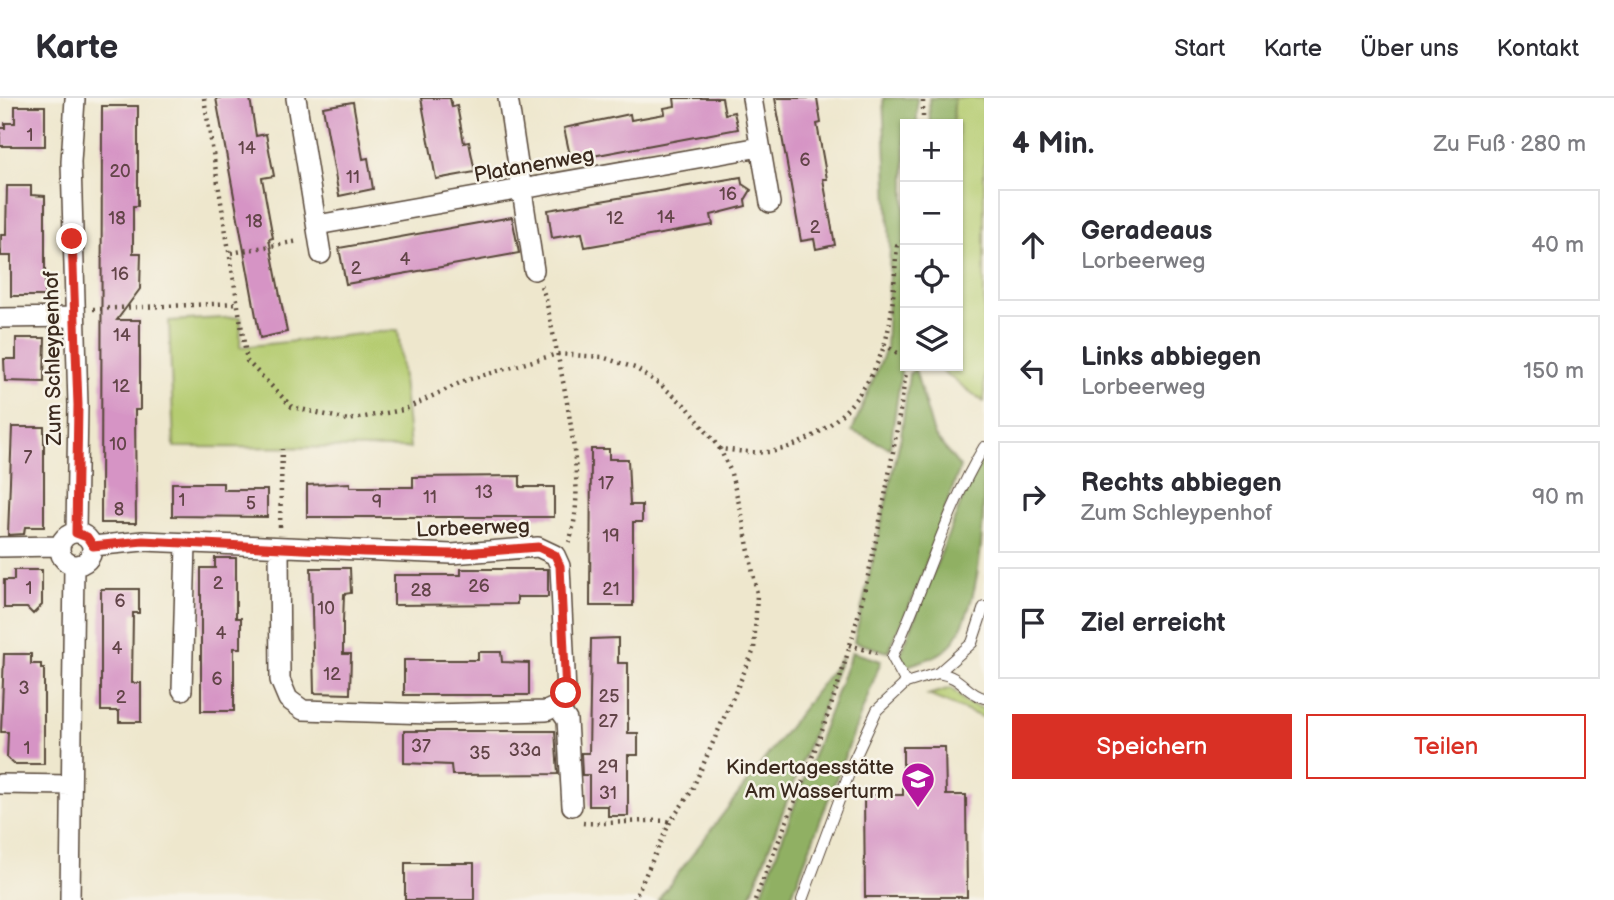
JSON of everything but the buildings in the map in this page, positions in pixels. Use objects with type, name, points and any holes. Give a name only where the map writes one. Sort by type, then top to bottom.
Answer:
[{"type":"street","name":"Zum Schleypenhof","points":[[76,533],[78,405],[71,162],[74,98],[85,98]]},
{"type":"street","points":[[296,98],[319,239]]},
{"type":"street","points":[[508,98],[534,270]]},
{"type":"street","points":[[752,98],[770,203]]},
{"type":"street","name":"Platanenweg","points":[[319,239],[522,190],[760,147]]},
{"type":"street","points":[[0,318],[75,314]]},
{"type":"street","points":[[76,533],[87,537],[93,546],[88,561],[75,565],[64,560],[59,546],[65,537],[76,533]]},
{"type":"street","name":"Lorbeerweg","points":[[93,546],[143,541],[279,549],[452,554],[538,547],[555,555],[560,566]]},
{"type":"street","points":[[182,690],[186,544]]},
{"type":"street","points":[[0,547],[59,546]]},
{"type":"street","points":[[279,549],[280,680],[288,699],[303,710],[431,714],[546,711],[557,706],[566,693],[560,566]]},
{"type":"street","points":[[70,900],[75,565]]},
{"type":"street","points":[[557,706],[566,720],[572,806]]},
{"type":"street","points":[[0,785],[71,785]]},
{"type":"lane","points":[[906,683],[892,657],[963,482],[984,447]]},
{"type":"lane","points":[[802,900],[854,760],[877,710],[906,683],[938,673],[972,643],[984,607]]},
{"type":"lane","points":[[938,673],[954,676],[977,696],[984,698]]},
{"type":"path","points":[[204,98],[247,360],[292,407],[348,420],[403,410],[464,381],[557,354],[602,357],[635,368],[688,408],[720,449],[730,470],[742,515],[757,594],[754,650],[691,792],[670,822],[634,900]]},
{"type":"path","points":[[923,98],[923,119]]},
{"type":"path","points":[[231,253],[319,239]]},
{"type":"path","points":[[720,449],[778,450],[814,437],[858,398],[884,344],[890,320],[897,246],[900,244]]},
{"type":"path","points":[[534,270],[546,299],[574,457],[576,503],[571,536],[560,566]]},
{"type":"path","points":[[75,314],[239,303]]},
{"type":"path","points":[[884,344],[900,355]]},
{"type":"path","points":[[755,900],[827,716],[849,645],[894,449],[905,371]]},
{"type":"path","points":[[279,549],[282,449]]},
{"type":"path","points":[[849,645],[892,657]]},
{"type":"path","points":[[572,806],[575,818],[583,823],[632,824],[665,819],[670,822]]},
{"type":"green space","points":[[883,98],[917,98],[917,119],[900,119],[901,371],[890,448],[852,431],[886,349],[890,248]]},
{"type":"green space","points":[[929,98],[954,98],[953,119],[930,119]]},
{"type":"green space","points":[[954,98],[984,98],[984,402],[942,371],[963,371],[963,119],[953,119]]},
{"type":"green space","points":[[241,317],[240,347],[398,330],[410,448],[174,447],[169,321]]},
{"type":"green space","points":[[916,371],[934,435],[960,467],[917,589],[888,652],[854,642],[901,436],[909,374]]},
{"type":"green space","points":[[984,457],[980,558],[969,608],[961,629],[949,647],[934,657],[905,667],[900,656],[968,485]]},
{"type":"green space","points":[[852,652],[881,661],[790,900],[759,900]]},
{"type":"green space","points":[[842,657],[749,900],[658,900]]},
{"type":"green space","points":[[951,688],[966,703],[984,709],[984,718],[928,695]]},
{"type":"place","name":"Kindertagesstätte Am Wasserturm","points":[[918,809]]},
{"type":"route","points":[[72,239],[78,405],[76,533],[87,537],[93,546],[143,541],[279,549],[452,554],[538,547],[555,555],[560,566],[566,647],[566,693]]}]
